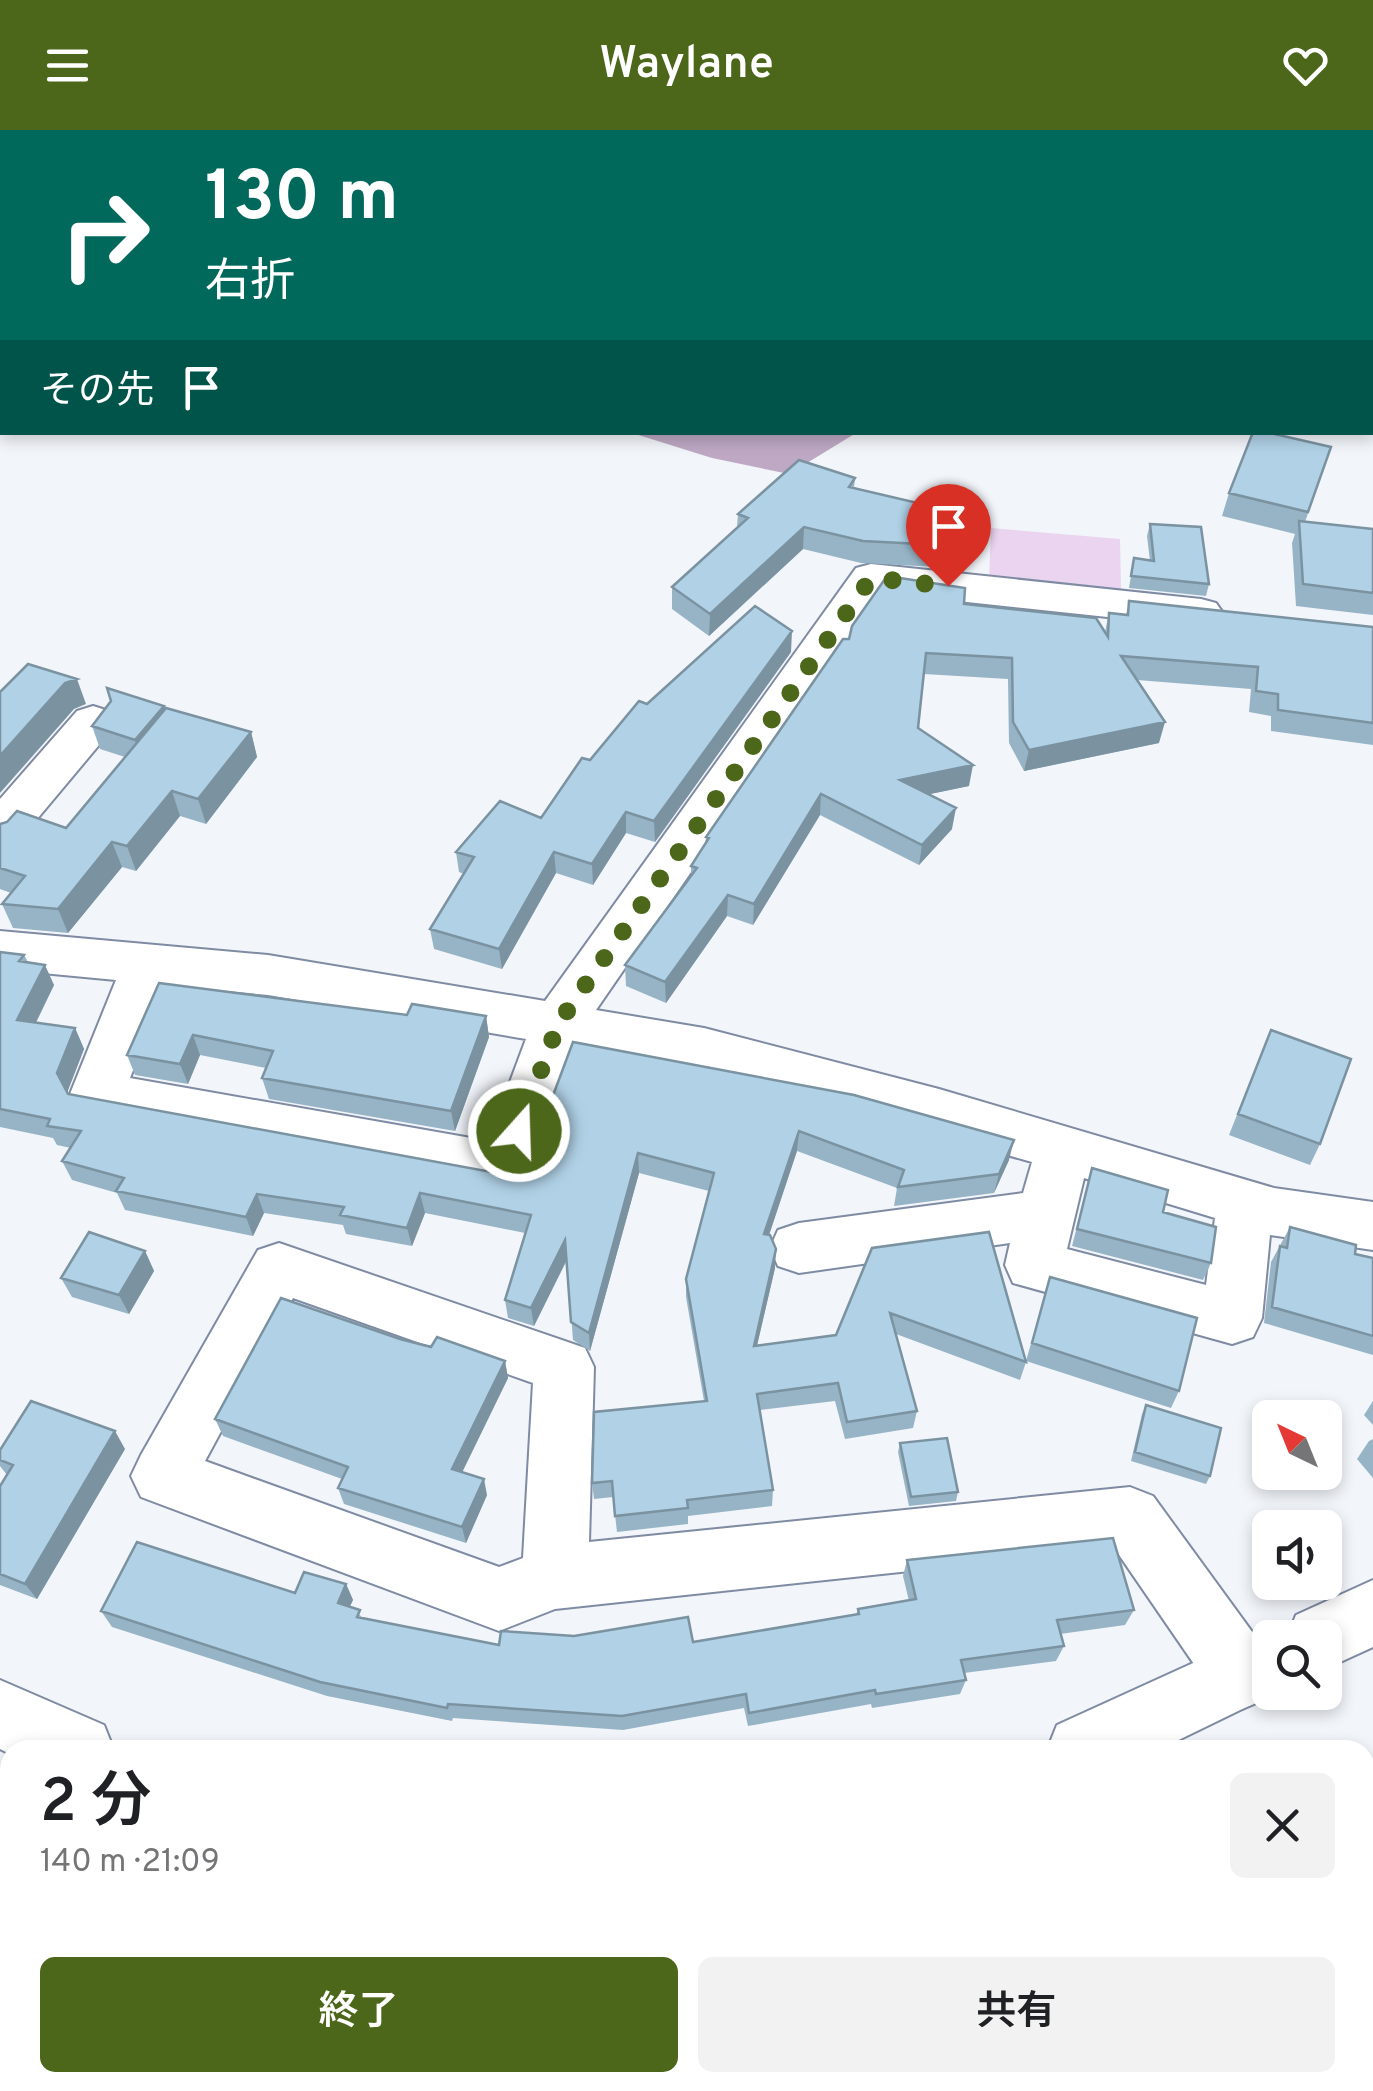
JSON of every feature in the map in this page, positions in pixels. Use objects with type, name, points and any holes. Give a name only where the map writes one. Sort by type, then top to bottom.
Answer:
[{"type":"street","points":[[148,964],[97,1094],[506,1167],[558,1024],[871,578],[1238,617]]},
{"type":"street","points":[[0,832],[92,722]]},
{"type":"street","points":[[0,950],[268,975],[704,1049],[1064,1148],[1274,1212],[1373,1226]]},
{"type":"street","points":[[1064,1148],[1034,1265],[1232,1318],[1245,1203]]},
{"type":"street","points":[[799,1248],[1047,1214]]},
{"type":"street","points":[[555,1577],[564,1367],[279,1268],[162,1476],[499,1599],[555,1577],[1130,1516],[1252,1663]]},
{"type":"street","points":[[1342,1627],[1373,1612]]},
{"type":"street","points":[[1103,1740],[1252,1670]]},
{"type":"street","points":[[0,1714],[57,1740]]},
{"type":"shaded area","points":[[638,435],[853,435],[789,474],[712,458]]},
{"type":"shaded area","points":[[991,528],[1120,539],[1121,592],[989,581]]},
{"type":"building","points":[[1252,435],[1279,435],[1331,447],[1308,512],[1229,493]]},
{"type":"building","points":[[799,460],[855,478],[849,487],[956,512],[940,545],[863,541],[804,527],[710,614],[672,587],[748,518],[738,514]]},
{"type":"building","points":[[1299,521],[1373,529],[1373,593],[1303,584]]},
{"type":"building","points":[[1150,524],[1201,527],[1209,584],[1131,576],[1134,558],[1154,561]]},
{"type":"building","points":[[887,576],[965,588],[964,604],[1096,618],[1108,637],[1109,613],[1128,615],[1129,601],[1373,627],[1373,723],[1278,710],[1278,694],[1256,691],[1258,667],[1121,656],[1165,722],[1029,750],[1013,722],[1012,658],[926,653],[918,728],[973,765],[900,780],[956,808],[922,845],[821,794],[754,904],[728,895],[665,982],[625,965],[697,868],[691,866],[709,838],[706,837],[843,639],[849,639],[852,626]]},
{"type":"building","points":[[755,606],[792,631],[654,821],[626,812],[592,864],[554,852],[499,949],[430,929],[474,857],[456,852],[500,801],[541,818],[582,758],[590,760],[639,701],[647,704]]},
{"type":"building","points":[[28,664],[77,679],[65,683],[0,756],[0,692]]},
{"type":"building","points":[[107,688],[164,706],[135,740],[92,726],[111,701]]},
{"type":"building","points":[[166,708],[251,732],[198,799],[172,791],[127,846],[112,842],[58,909],[2,904],[25,876],[0,868],[0,824],[17,811],[66,828]]},
{"type":"building","points":[[0,952],[24,955],[19,961],[45,965],[17,1020],[75,1028],[57,1073],[68,1094],[502,1174],[527,1165],[573,1042],[854,1095],[1014,1140],[999,1174],[898,1187],[904,1170],[799,1131],[764,1234],[770,1235],[776,1249],[754,1346],[836,1335],[872,1248],[989,1232],[1026,1362],[890,1313],[917,1411],[847,1422],[838,1383],[757,1394],[773,1490],[687,1500],[688,1508],[615,1516],[612,1481],[592,1483],[594,1412],[707,1401],[686,1279],[714,1173],[638,1153],[589,1333],[571,1322],[565,1240],[531,1308],[505,1300],[531,1215],[420,1193],[407,1228],[340,1215],[344,1207],[257,1194],[246,1217],[116,1191],[124,1178],[62,1161],[81,1131],[47,1126],[50,1119],[0,1109]]},
{"type":"building","points":[[159,983],[407,1015],[412,1004],[486,1016],[451,1111],[262,1078],[273,1051],[193,1035],[180,1064],[127,1055]]},
{"type":"building","points":[[1271,1030],[1351,1059],[1320,1144],[1238,1114]]},
{"type":"building","points":[[1092,1168],[1168,1190],[1163,1212],[1216,1227],[1211,1263],[1077,1229]]},
{"type":"building","points":[[1290,1227],[1356,1245],[1355,1254],[1373,1258],[1373,1336],[1272,1307],[1280,1246],[1287,1248]]},
{"type":"building","points":[[89,1232],[145,1251],[119,1295],[61,1278]]},
{"type":"building","points":[[1050,1277],[1197,1318],[1179,1391],[1032,1343]]},
{"type":"building","points":[[281,1298],[400,1339],[431,1347],[437,1337],[505,1361],[452,1469],[484,1479],[462,1527],[338,1488],[348,1467],[215,1419]]},
{"type":"building","points":[[31,1401],[115,1431],[25,1584],[0,1574],[0,1486],[13,1465],[0,1460],[0,1450]]},
{"type":"building","points":[[1146,1405],[1221,1428],[1210,1476],[1135,1452]]},
{"type":"building","points":[[947,1438],[958,1492],[911,1497],[900,1443]]},
{"type":"building","points":[[1113,1538],[1134,1610],[1057,1620],[1064,1646],[961,1660],[966,1680],[876,1694],[875,1690],[749,1713],[746,1694],[622,1716],[448,1704],[447,1708],[320,1682],[101,1611],[137,1542],[295,1593],[304,1572],[346,1584],[338,1603],[360,1610],[357,1617],[499,1645],[501,1631],[574,1636],[688,1617],[693,1642],[859,1614],[858,1609],[916,1599],[907,1560]]},
{"type":"route","points":[[519,1131],[558,1024],[871,578],[948,586]]}]
